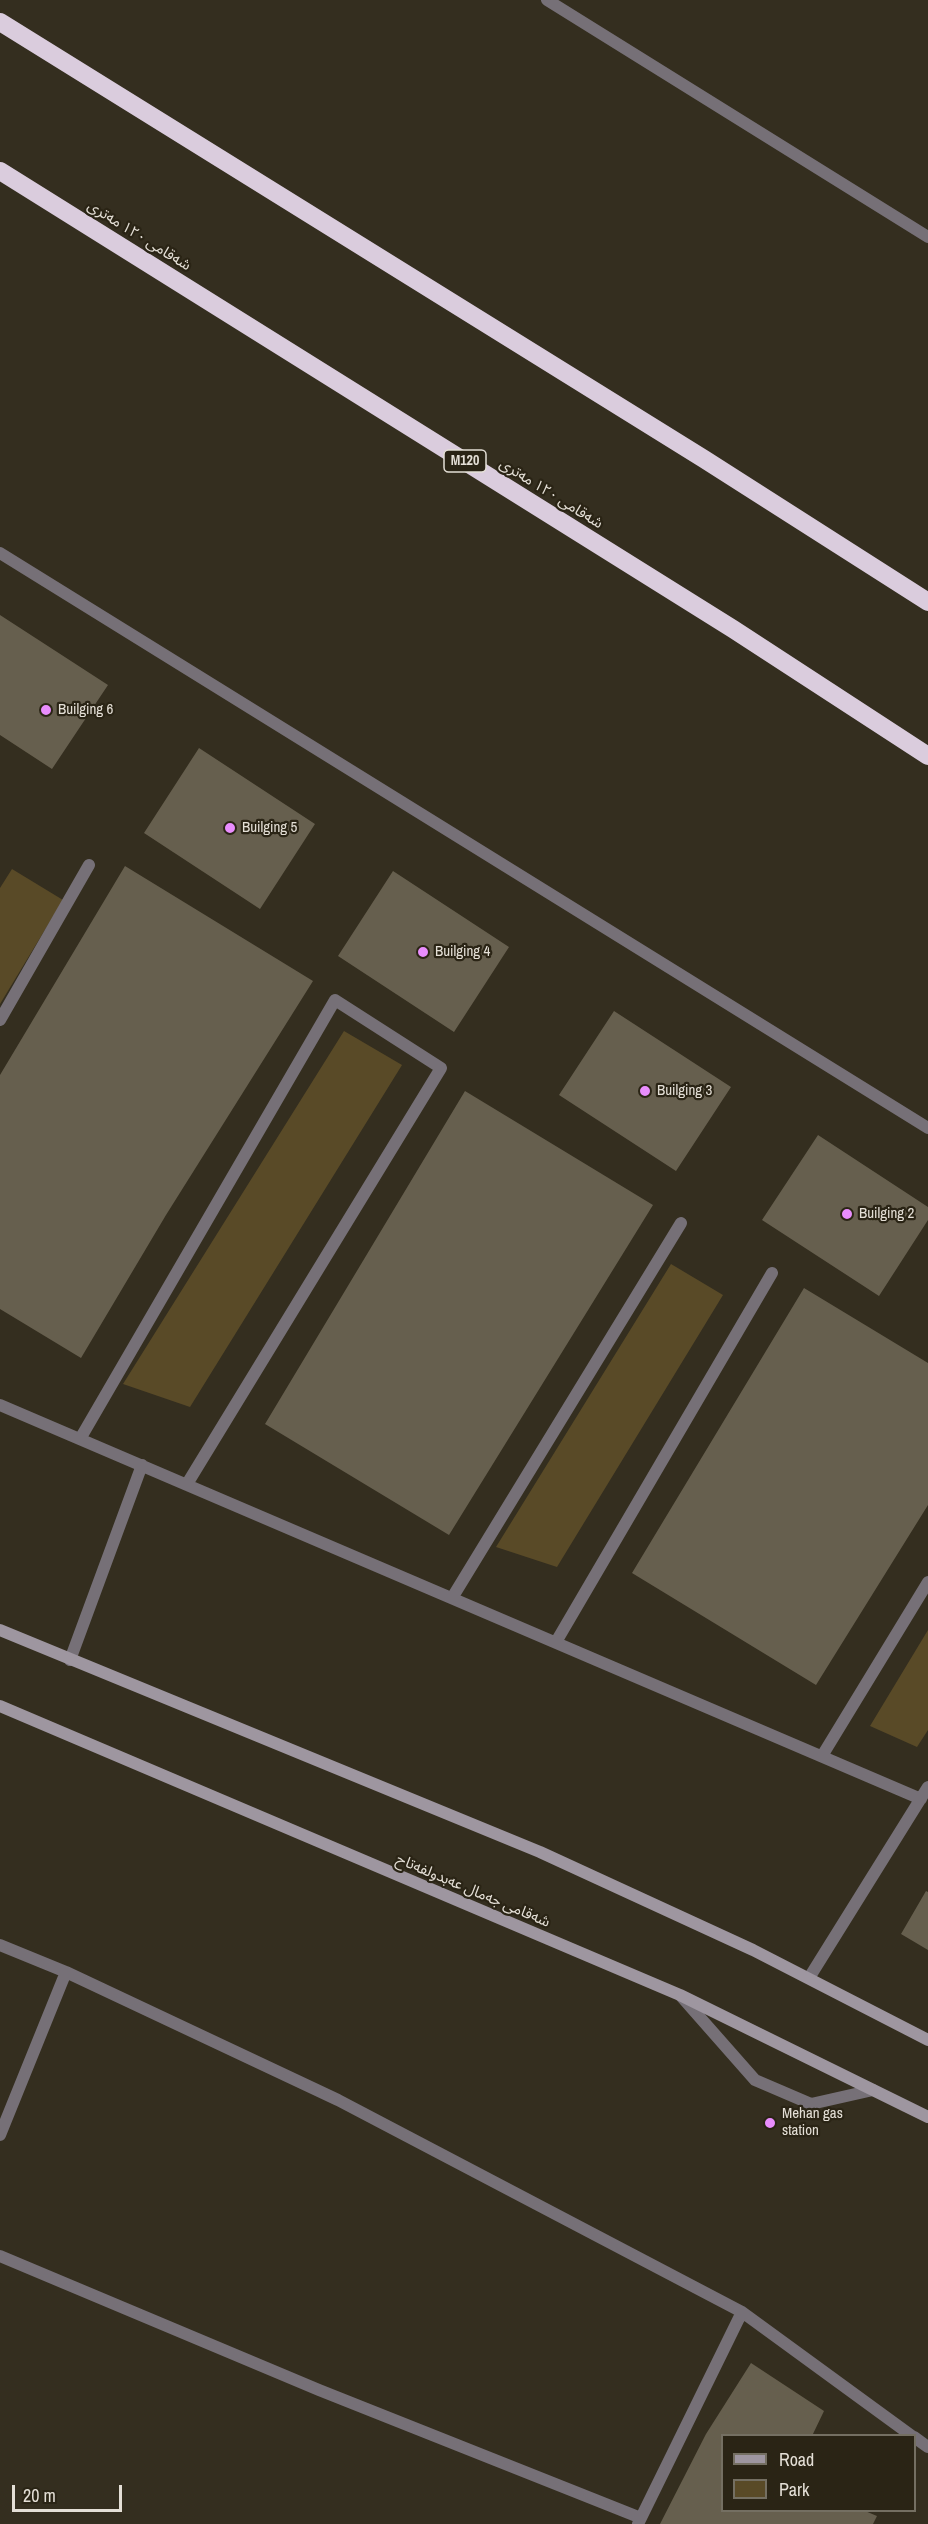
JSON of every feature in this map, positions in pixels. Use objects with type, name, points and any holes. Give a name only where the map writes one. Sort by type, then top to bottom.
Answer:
[{"type":"highway","points":[[0,21],[694,452],[928,602]]},
{"type":"highway","name":"شەقامی ١٢٠ مەتری","points":[[0,171],[733,629],[928,756]]},
{"type":"main road","points":[[0,1630],[540,1852],[808,1978],[928,2040]]},
{"type":"main road","name":"شەقامی جەمال عەبدولفەتاح","points":[[0,1706],[680,1995],[928,2116]]},
{"type":"street","points":[[547,0],[928,237]]},
{"type":"street","points":[[0,553],[928,1128]]},
{"type":"street","points":[[0,1020],[89,865]]},
{"type":"street","points":[[80,1439],[335,1000],[441,1068],[187,1484]]},
{"type":"street","points":[[452,1598],[681,1223]]},
{"type":"street","points":[[556,1642],[772,1273]]},
{"type":"street","points":[[0,1405],[921,1798]]},
{"type":"street","points":[[70,1660],[142,1465]]},
{"type":"street","points":[[822,1756],[928,1582]]},
{"type":"street","points":[[808,1978],[928,1787]]},
{"type":"street","points":[[0,1945],[66,1972],[338,2100],[742,2312],[911,2434]]},
{"type":"street","points":[[0,2135],[66,1972]]},
{"type":"street","points":[[680,1995],[755,2080],[811,2104],[873,2090]]},
{"type":"street","points":[[0,2256],[639,2521],[742,2312]]},
{"type":"street","points":[[916,2438],[928,2447]]},
{"type":"green space","points":[[12,869],[63,900],[0,1004],[0,888]]},
{"type":"green space","points":[[344,1031],[402,1065],[190,1407],[123,1384]]},
{"type":"green space","points":[[671,1264],[723,1295],[557,1567],[496,1547]]},
{"type":"green space","points":[[928,1630],[928,1730],[917,1747],[870,1726]]},
{"type":"building","name":"Builging 6","points":[[0,615],[108,685],[52,769],[0,735]]},
{"type":"building","name":"Builging 5","points":[[199,748],[315,824],[260,909],[144,833]]},
{"type":"building","points":[[125,866],[313,981],[166,1215],[81,1358],[0,1309],[0,1075]]},
{"type":"building","name":"Builging 4","points":[[393,871],[509,947],[454,1032],[338,956]]},
{"type":"building","name":"Builging 3","points":[[614,1011],[731,1087],[676,1171],[559,1095]]},
{"type":"building","points":[[465,1091],[653,1205],[449,1535],[265,1424]]},
{"type":"building","name":"Builging 2","points":[[818,1135],[928,1207],[928,1220],[879,1296],[762,1220]]},
{"type":"building","points":[[804,1288],[928,1363],[928,1505],[816,1685],[632,1573]]},
{"type":"building","points":[[926,1891],[928,1892],[928,1950],[901,1934]]},
{"type":"building","points":[[751,2363],[824,2411],[813,2434],[721,2434],[721,2512],[867,2512],[877,2516],[873,2524],[660,2524],[706,2434]]},
{"type":"place","name":"Builging 6","points":[[46,710]]},
{"type":"place","name":"Builging 5","points":[[230,828]]},
{"type":"place","name":"Builging 4","points":[[423,952]]},
{"type":"place","name":"Builging 3","points":[[645,1091]]},
{"type":"place","name":"Builging 2","points":[[847,1214]]},
{"type":"place","name":"Mehan gas station","points":[[770,2123]]}]
